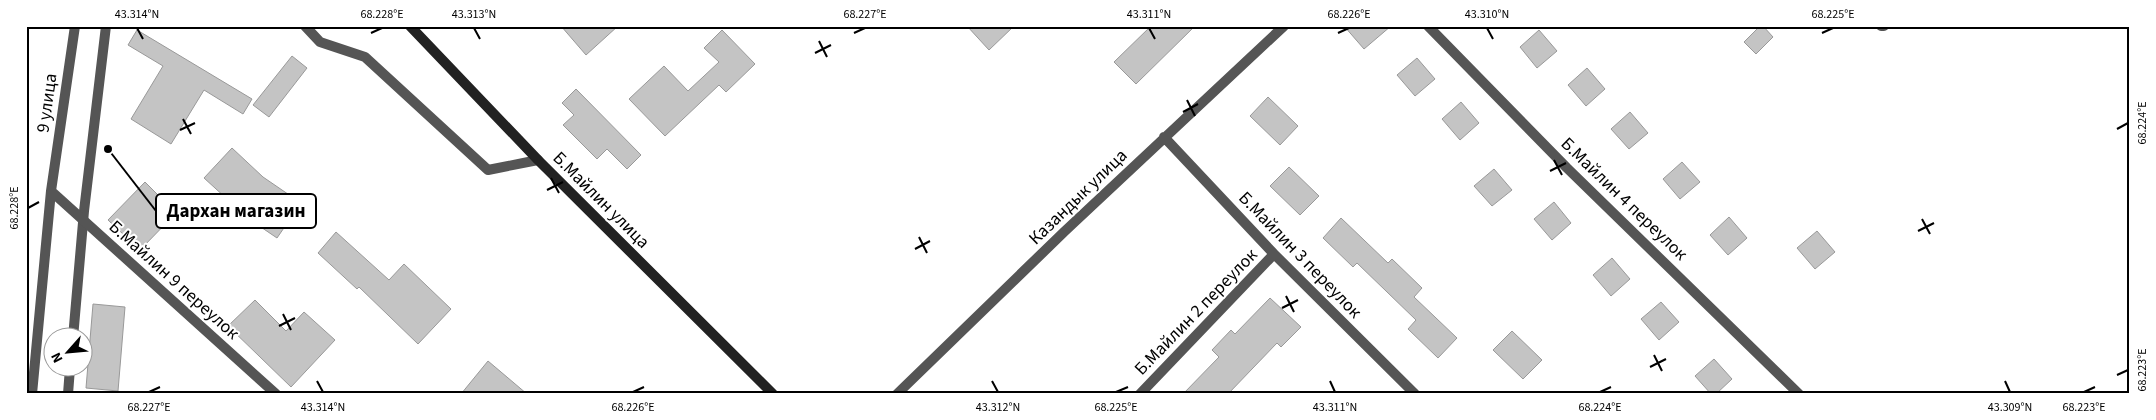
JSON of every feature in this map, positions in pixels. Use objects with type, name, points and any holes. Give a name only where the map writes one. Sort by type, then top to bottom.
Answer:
[{"type":"street","name":"9 улица","points":[[32,394],[50,191],[75,26]]},
{"type":"street","points":[[74,328],[83,221],[106,26]]},
{"type":"street","points":[[305,26],[320,42],[365,57],[488,170],[538,160]]},
{"type":"street","name":"Б.Майлин улица","points":[[410,26],[538,160],[772,394]]},
{"type":"street","name":"Казандык улица","points":[[897,394],[1164,137],[1284,26]]},
{"type":"street","name":"Б.Майлин 4 переулок","points":[[1428,26],[1567,168],[1799,394]]},
{"type":"street","name":"Б.Майлин 3 переулок","points":[[1164,137],[1274,254],[1415,394]]},
{"type":"street","name":"Б.Майлин 9 переулок","points":[[50,191],[276,394]]},
{"type":"street","name":"Б.Майлин 2 переулок","points":[[1140,394],[1274,254]]},
{"type":"street","points":[[68,394],[69,378]]},
{"type":"building","points":[[561,26],[618,26],[586,55]]},
{"type":"building","points":[[967,26],[1014,26],[989,50]]},
{"type":"building","points":[[1151,26],[1195,26],[1136,84],[1114,62]]},
{"type":"building","points":[[1344,26],[1391,26],[1364,49]]},
{"type":"building","points":[[1760,26],[1763,26],[1773,37],[1756,54],[1744,42]]},
{"type":"building","points":[[137,30],[252,99],[243,114],[204,90],[171,144],[131,119],[163,66],[128,45]]},
{"type":"building","points":[[722,30],[755,64],[726,92],[719,85],[665,136],[629,99],[664,66],[688,91],[719,62],[704,48]]},
{"type":"building","points":[[1539,30],[1557,51],[1537,68],[1520,47]]},
{"type":"building","points":[[292,56],[307,68],[269,117],[253,105]]},
{"type":"building","points":[[1417,58],[1435,79],[1415,96],[1397,75]]},
{"type":"building","points":[[1587,68],[1605,89],[1586,106],[1568,85]]},
{"type":"building","points":[[576,89],[641,155],[627,169],[607,149],[597,159],[563,125],[574,115],[562,103]]},
{"type":"building","points":[[1268,97],[1298,126],[1280,145],[1250,116]]},
{"type":"building","points":[[1461,102],[1479,123],[1460,140],[1442,119]]},
{"type":"building","points":[[1630,112],[1648,133],[1629,149],[1611,129]]},
{"type":"building","points":[[232,148],[263,177],[301,203],[277,238],[249,219],[204,178]]},
{"type":"building","points":[[1682,162],[1700,182],[1680,199],[1663,179]]},
{"type":"building","points":[[1289,167],[1319,196],[1300,215],[1270,186]]},
{"type":"building","points":[[1494,169],[1512,190],[1492,206],[1474,186]]},
{"type":"building","points":[[145,182],[176,213],[140,250],[108,220]]},
{"type":"building","points":[[1554,202],[1571,223],[1552,240],[1534,219]]},
{"type":"building","points":[[1729,217],[1747,238],[1728,255],[1710,235]]},
{"type":"building","points":[[1341,218],[1388,263],[1392,259],[1422,288],[1414,297],[1457,338],[1438,358],[1408,329],[1416,320],[1357,263],[1353,267],[1323,238]]},
{"type":"building","points":[[1817,231],[1835,252],[1815,269],[1797,248]]},
{"type":"building","points":[[336,232],[389,280],[404,264],[451,309],[418,344],[359,287],[357,289],[318,253]]},
{"type":"building","points":[[1612,258],[1630,279],[1611,296],[1593,275]]},
{"type":"building","points":[[1270,298],[1301,327],[1281,347],[1277,343],[1228,394],[1183,394],[1219,357],[1212,350],[1231,330],[1235,334]]},
{"type":"building","points":[[255,300],[286,331],[304,312],[335,340],[291,387],[228,326]]},
{"type":"building","points":[[1661,302],[1679,322],[1659,340],[1641,319]]},
{"type":"building","points":[[93,304],[125,307],[118,391],[86,388],[87,378],[92,378],[91,328]]},
{"type":"building","points":[[1512,331],[1542,360],[1523,379],[1493,350]]},
{"type":"building","points":[[1714,359],[1732,379],[1716,394],[1711,394],[1695,376]]},
{"type":"building","points":[[488,361],[527,394],[461,394]]},
{"type":"place","name":"Дархан магазин","points":[[108,149]]}]
